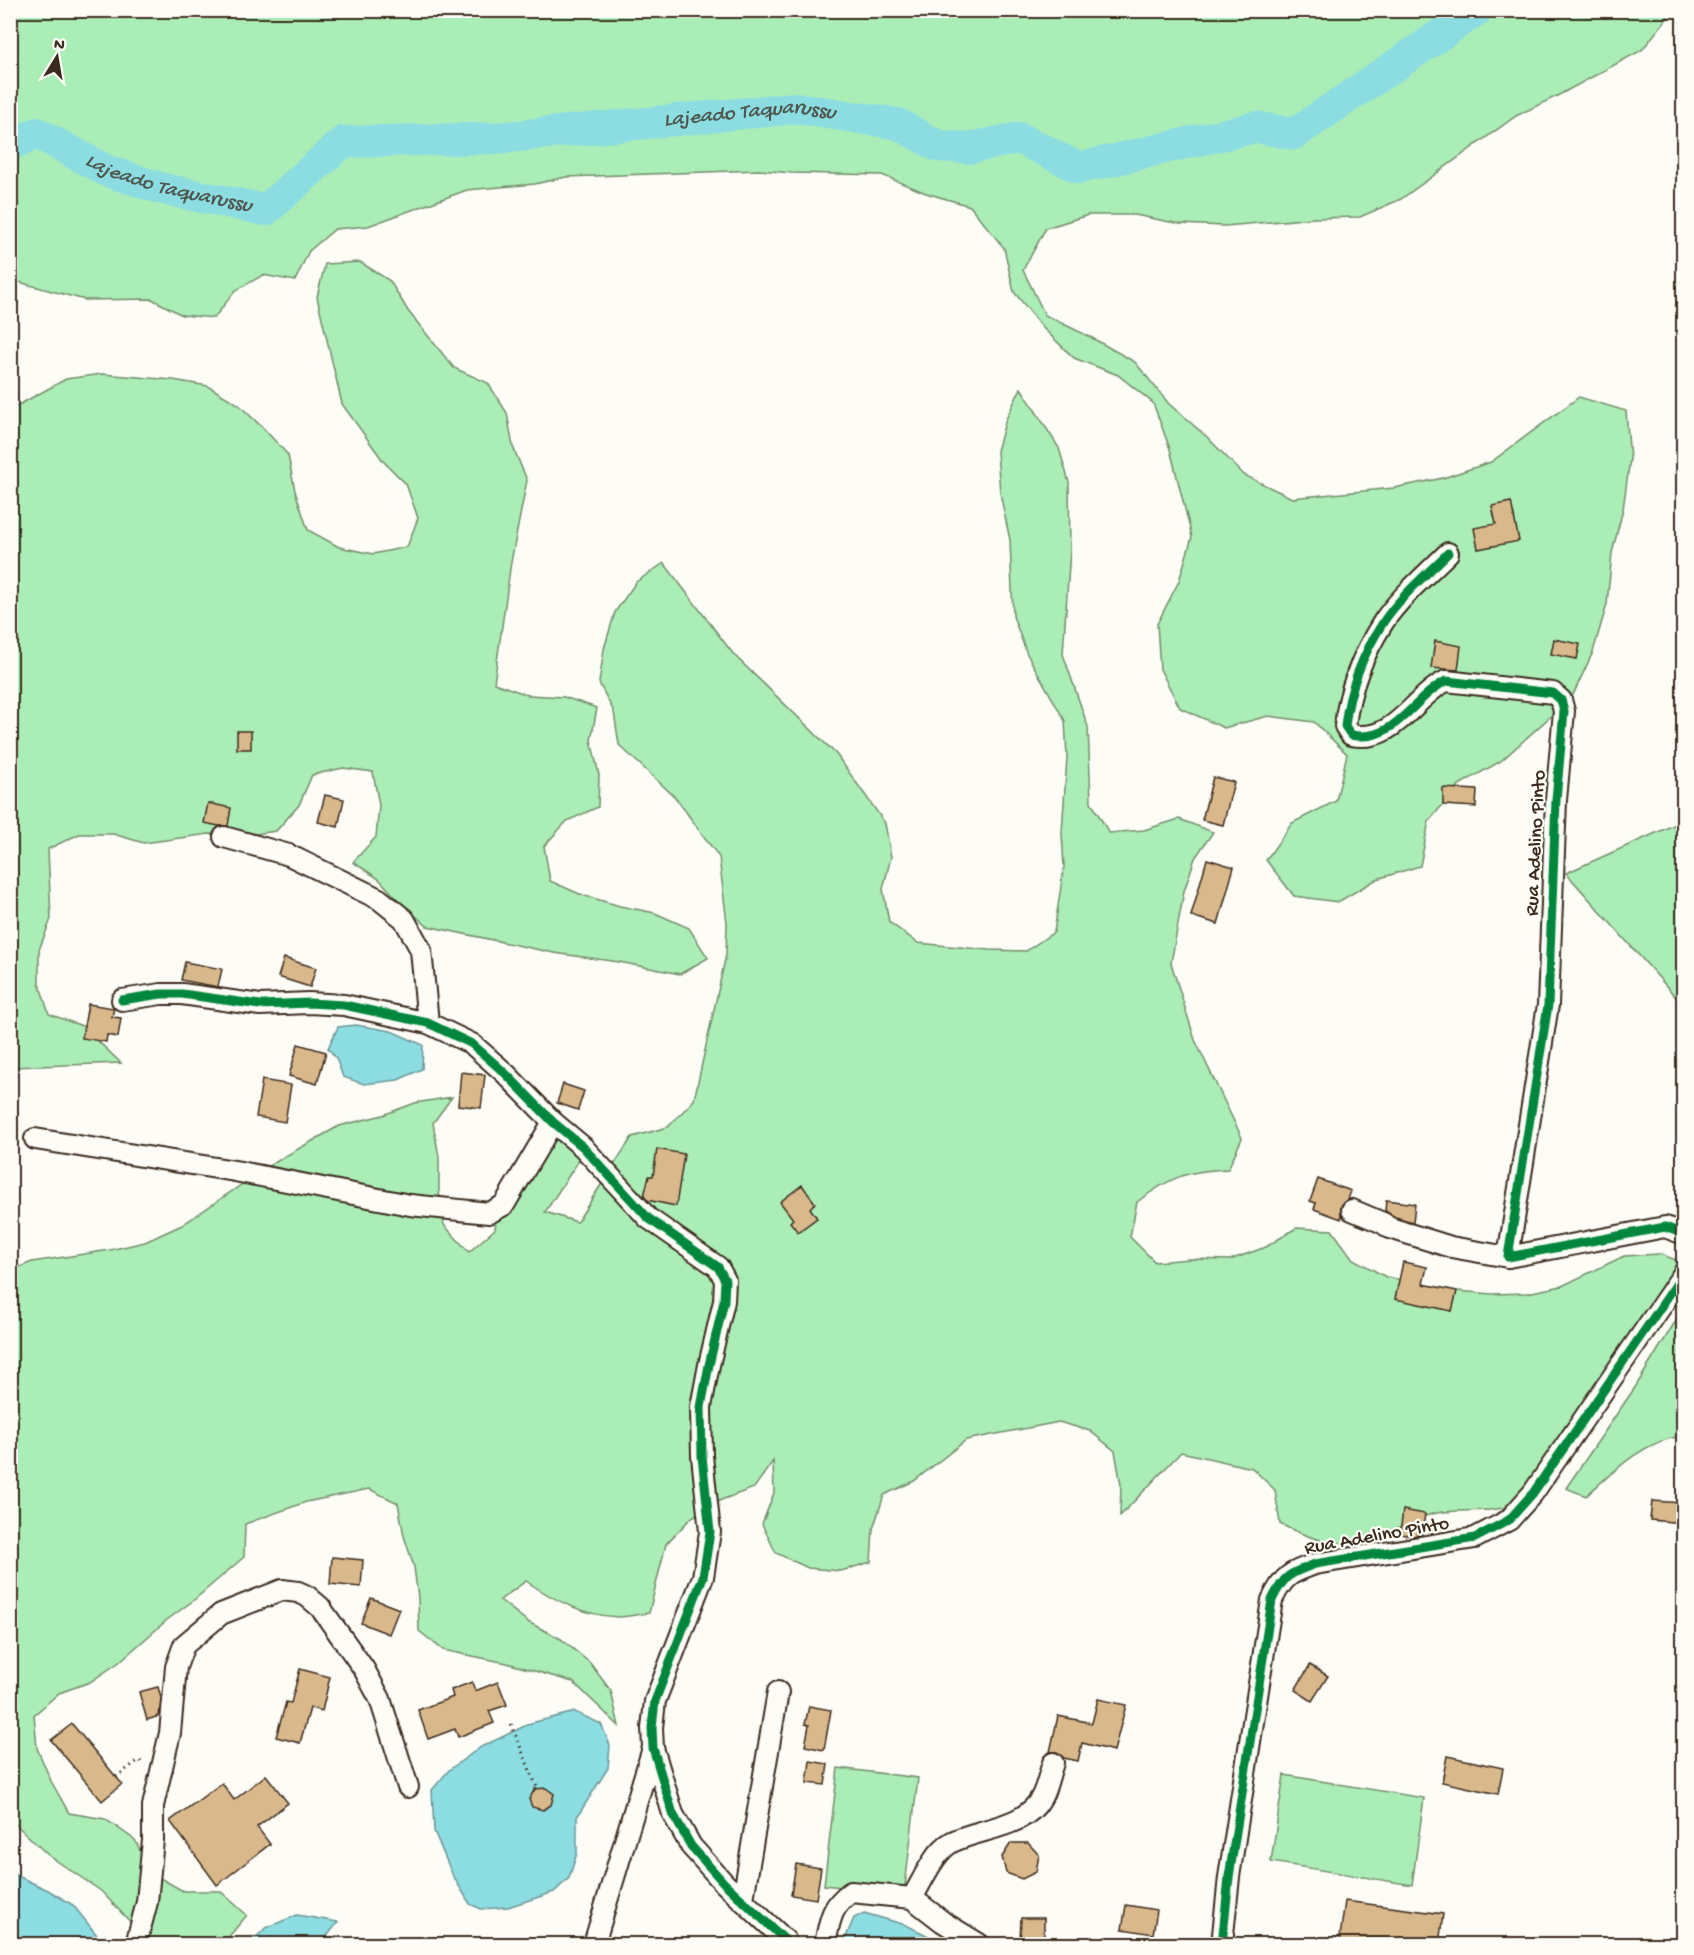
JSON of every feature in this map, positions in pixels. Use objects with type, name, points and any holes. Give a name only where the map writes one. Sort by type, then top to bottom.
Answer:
[{"type":"street","name":"Rua Adelino Pinto","points":[[1448,553],[1385,620],[1366,653],[1347,703],[1345,726],[1352,735],[1364,737],[1379,735],[1410,712],[1435,686],[1446,681],[1553,693],[1561,700],[1564,711],[1556,800],[1548,1005],[1509,1257]]},
{"type":"street","points":[[224,837],[289,855],[379,899],[404,919],[421,950],[428,1023]]},
{"type":"street","points":[[122,1000],[171,994],[260,1005],[309,1003],[344,1005],[428,1023],[472,1044],[505,1073],[553,1122],[583,1147],[648,1218],[718,1267],[724,1280],[724,1301],[702,1407],[702,1456],[710,1532],[703,1577],[655,1701],[652,1728],[653,1748],[673,1814],[690,1846],[786,1944]]},
{"type":"street","points":[[35,1138],[235,1171],[410,1205],[489,1213],[504,1205],[553,1122]]},
{"type":"street","points":[[1352,1210],[1390,1228],[1440,1244],[1509,1257],[1665,1227],[1683,1234]]},
{"type":"street","name":"Rua Adelino Pinto","points":[[1222,1944],[1229,1877],[1272,1599],[1281,1582],[1291,1573],[1315,1564],[1475,1538],[1509,1520],[1533,1493],[1683,1274]]},
{"type":"street","points":[[136,1944],[147,1902],[153,1840],[153,1806],[170,1733],[176,1667],[184,1645],[221,1614],[282,1590],[307,1596],[320,1607],[364,1669],[380,1700],[408,1787]]},
{"type":"street","points":[[743,1899],[778,1692]]},
{"type":"street","points":[[594,1944],[653,1748]]},
{"type":"street","points":[[912,1898],[939,1854],[951,1843],[1018,1818],[1032,1810],[1041,1798],[1053,1763]]},
{"type":"street","points":[[825,1944],[831,1913],[839,1901],[850,1892],[912,1898],[943,1922],[979,1944]]},
{"type":"path","points":[[511,1724],[538,1790]]},
{"type":"path","points":[[116,1777],[139,1760],[159,1778]]},
{"type":"green space","points":[[10,11],[1673,11],[1642,50],[1516,116],[1401,199],[1360,217],[1315,218],[1225,226],[1180,224],[1135,215],[1088,215],[1046,228],[1023,270],[1045,315],[1135,362],[1169,404],[1207,437],[1244,475],[1292,498],[1394,488],[1443,478],[1491,462],[1579,397],[1626,411],[1630,459],[1623,509],[1612,553],[1607,604],[1593,652],[1572,697],[1501,761],[1459,785],[1429,821],[1420,866],[1377,879],[1338,902],[1294,896],[1266,860],[1292,823],[1336,801],[1347,754],[1314,722],[1268,716],[1224,728],[1180,708],[1160,669],[1157,624],[1179,581],[1192,537],[1170,449],[1153,403],[1118,375],[1074,358],[1043,328],[1014,292],[1004,248],[970,206],[926,193],[882,175],[760,170],[566,177],[535,184],[467,190],[368,226],[335,229],[309,251],[295,281],[263,275],[235,291],[214,318],[182,315],[152,299],[85,300],[11,280]]},
{"type":"green space","points":[[360,262],[390,281],[408,311],[454,368],[488,383],[507,413],[513,447],[527,480],[511,562],[494,683],[528,695],[564,697],[597,708],[591,740],[599,775],[598,807],[567,821],[544,846],[550,881],[582,895],[655,913],[689,928],[708,958],[680,974],[619,962],[554,953],[427,926],[379,879],[353,862],[376,837],[379,805],[373,772],[343,768],[312,775],[299,805],[276,831],[242,836],[209,834],[144,843],[113,834],[79,834],[48,849],[51,919],[39,950],[39,983],[49,1014],[82,1026],[121,1063],[11,1067],[11,409],[66,379],[102,374],[173,380],[208,386],[238,404],[288,455],[295,491],[308,530],[339,547],[373,554],[407,547],[418,518],[406,484],[384,462],[342,404],[317,297],[325,264]]},
{"type":"green space","points":[[1021,388],[1059,448],[1069,482],[1070,550],[1063,654],[1088,727],[1091,802],[1109,833],[1144,830],[1179,819],[1213,832],[1195,858],[1184,891],[1171,963],[1195,1040],[1242,1138],[1228,1169],[1200,1171],[1179,1177],[1137,1202],[1130,1237],[1155,1262],[1190,1259],[1230,1260],[1266,1247],[1296,1228],[1332,1230],[1353,1259],[1386,1277],[1457,1291],[1492,1294],[1527,1293],[1562,1286],[1624,1256],[1660,1254],[1684,1263],[1683,1266],[1518,1503],[1499,1509],[1429,1515],[1364,1541],[1327,1542],[1280,1524],[1275,1490],[1252,1468],[1181,1452],[1120,1516],[1121,1485],[1115,1451],[1090,1431],[1059,1422],[966,1440],[914,1481],[884,1495],[873,1529],[871,1562],[841,1571],[808,1568],[776,1553],[762,1524],[774,1493],[773,1461],[754,1488],[721,1500],[692,1517],[666,1544],[649,1613],[617,1617],[580,1610],[526,1581],[500,1600],[528,1622],[561,1639],[590,1663],[611,1691],[619,1726],[573,1682],[507,1663],[443,1650],[419,1631],[414,1567],[404,1536],[398,1503],[369,1489],[306,1502],[245,1524],[244,1557],[118,1663],[90,1682],[59,1693],[34,1715],[37,1748],[51,1781],[69,1813],[105,1819],[135,1840],[151,1873],[183,1891],[220,1891],[247,1915],[226,1940],[228,1944],[151,1944],[101,1891],[48,1855],[11,1820],[10,1271],[32,1262],[145,1242],[182,1225],[275,1162],[339,1126],[383,1115],[415,1103],[452,1097],[433,1123],[439,1157],[439,1191],[444,1225],[469,1252],[495,1229],[498,1197],[546,1148],[574,1124],[581,1157],[545,1212],[577,1222],[632,1137],[668,1127],[694,1100],[726,955],[727,923],[719,857],[675,797],[619,745],[614,712],[599,683],[604,649],[615,612],[636,582],[664,563],[734,655],[836,754],[885,823],[891,857],[883,889],[889,922],[918,943],[989,950],[1026,951],[1054,932],[1064,867],[1062,833],[1067,757],[1065,721],[1027,654],[1013,616],[1010,540],[1000,493],[997,451],[1006,419]]},
{"type":"green space","points":[[1683,821],[1683,1005],[1566,873]]},
{"type":"green space","points":[[1683,1309],[1683,1436],[1655,1444],[1630,1458],[1586,1496],[1566,1488],[1636,1386]]},
{"type":"green space","points":[[838,1768],[918,1778],[904,1894],[824,1885]]},
{"type":"green space","points":[[1284,1775],[1424,1798],[1412,1885],[1271,1862]]},
{"type":"water","points":[[356,1025],[391,1031],[423,1045],[422,1069],[398,1080],[364,1084],[343,1077],[336,1058],[328,1048],[338,1027]]},
{"type":"water","points":[[575,1712],[601,1724],[610,1745],[608,1768],[577,1817],[577,1853],[569,1878],[554,1892],[508,1907],[481,1909],[470,1904],[453,1876],[434,1831],[432,1790],[449,1770],[481,1747],[531,1723]]},
{"type":"water","points":[[11,1873],[48,1890],[73,1905],[104,1944],[11,1944]]},
{"type":"water","points":[[864,1913],[906,1925],[945,1944],[843,1944],[854,1918]]},
{"type":"water","points":[[297,1915],[338,1922],[321,1944],[249,1944],[266,1928]]},
{"type":"building","points":[[1511,502],[1519,541],[1478,549],[1474,528],[1496,524],[1492,506]]},
{"type":"building","points":[[1554,639],[1580,644],[1577,659],[1551,654]]},
{"type":"building","points":[[1435,641],[1461,646],[1458,670],[1431,668]]},
{"type":"building","points":[[237,731],[251,731],[251,749],[237,749]]},
{"type":"building","points":[[1213,777],[1234,782],[1223,825],[1202,820]]},
{"type":"building","points":[[1443,788],[1477,790],[1476,807],[1443,805]]},
{"type":"building","points":[[325,795],[344,799],[338,827],[318,822]]},
{"type":"building","points":[[208,803],[231,808],[228,826],[204,823]]},
{"type":"building","points":[[1207,859],[1234,867],[1218,924],[1191,916]]},
{"type":"building","points":[[284,958],[316,968],[310,987],[278,977]]},
{"type":"building","points":[[185,962],[222,969],[218,987],[181,980]]},
{"type":"building","points":[[88,1004],[114,1008],[112,1017],[121,1018],[118,1037],[107,1035],[106,1042],[82,1038]]},
{"type":"building","points":[[298,1044],[326,1052],[317,1084],[289,1076]]},
{"type":"building","points":[[461,1072],[485,1075],[481,1108],[458,1105]]},
{"type":"building","points":[[262,1080],[291,1085],[285,1122],[256,1117]]},
{"type":"building","points":[[563,1084],[584,1091],[578,1110],[557,1103]]},
{"type":"building","points":[[657,1149],[684,1154],[676,1206],[647,1200],[644,1196],[649,1176],[653,1176]]},
{"type":"building","points":[[1318,1179],[1351,1191],[1348,1199],[1341,1206],[1341,1219],[1314,1209],[1316,1203],[1310,1201]]},
{"type":"building","points":[[802,1185],[815,1203],[810,1208],[817,1218],[798,1232],[790,1222],[793,1219],[780,1202]]},
{"type":"building","points":[[1386,1200],[1415,1204],[1413,1222],[1395,1217],[1385,1211]]},
{"type":"building","points":[[1403,1262],[1427,1267],[1423,1284],[1457,1291],[1452,1311],[1395,1299]]},
{"type":"building","points":[[1652,1501],[1683,1503],[1683,1523],[1650,1520]]},
{"type":"building","points":[[1403,1510],[1425,1514],[1422,1534],[1413,1536],[1400,1534]]},
{"type":"building","points":[[332,1557],[363,1560],[361,1587],[330,1584]]},
{"type":"building","points":[[371,1598],[399,1609],[389,1634],[361,1623]]},
{"type":"building","points":[[1310,1665],[1328,1676],[1312,1701],[1295,1690]]},
{"type":"building","points":[[300,1669],[330,1677],[322,1711],[310,1708],[300,1743],[276,1737],[286,1702],[291,1703]]},
{"type":"building","points":[[472,1682],[475,1691],[498,1682],[507,1705],[489,1711],[494,1723],[458,1737],[455,1729],[428,1739],[418,1710],[453,1697],[451,1690]]},
{"type":"building","points":[[158,1687],[161,1698],[159,1716],[147,1720],[139,1692]]},
{"type":"building","points":[[1098,1699],[1126,1705],[1114,1751],[1082,1743],[1078,1761],[1064,1758],[1057,1752],[1050,1752],[1058,1716],[1092,1723]]},
{"type":"building","points":[[809,1706],[831,1710],[824,1750],[805,1746],[809,1725],[805,1724]]},
{"type":"building","points":[[72,1724],[122,1784],[102,1801],[51,1740]]},
{"type":"building","points":[[1447,1756],[1503,1768],[1498,1794],[1442,1782]]},
{"type":"building","points":[[810,1761],[828,1764],[825,1785],[807,1783]]},
{"type":"building","points":[[266,1775],[288,1803],[257,1827],[270,1844],[217,1885],[170,1821],[222,1783],[234,1800]]},
{"type":"building","points":[[546,1788],[554,1794],[551,1805],[543,1810],[532,1807],[529,1799],[535,1789]]},
{"type":"building","points":[[1011,1843],[1028,1843],[1039,1855],[1036,1872],[1022,1879],[1006,1873],[1002,1857]]},
{"type":"building","points":[[796,1864],[821,1868],[816,1899],[791,1895]]},
{"type":"building","points":[[1345,1901],[1443,1914],[1439,1944],[1339,1944]]},
{"type":"building","points":[[1126,1905],[1157,1910],[1153,1934],[1122,1929]]},
{"type":"building","points":[[1021,1918],[1044,1918],[1044,1944],[1029,1944],[1030,1941],[1020,1941]]},
{"type":"waterway","name":"Lajeado Taquarussu","points":[[10,145],[37,133],[107,171],[163,189],[266,210],[343,142],[497,138],[796,108],[898,124],[938,146],[969,148],[1019,138],[1079,168],[1256,127],[1294,134],[1477,10]]},
{"type":"cycle path","points":[[1448,553],[1398,603],[1384,621],[1364,658],[1354,685],[1345,726],[1351,735],[1366,736],[1380,733],[1392,726],[1423,697],[1446,681],[1553,693],[1561,700],[1564,711],[1556,800],[1548,1005],[1508,1257],[1665,1227],[1684,1234]]},
{"type":"cycle path","points":[[122,1000],[161,994],[182,994],[260,1005],[309,1003],[344,1005],[428,1023],[472,1044],[505,1073],[553,1122],[583,1147],[648,1218],[718,1267],[725,1280],[724,1301],[701,1407],[702,1456],[710,1532],[703,1577],[655,1701],[652,1728],[653,1748],[673,1814],[691,1846],[724,1883],[785,1940],[786,1944]]},
{"type":"cycle path","points":[[1222,1944],[1229,1877],[1272,1600],[1280,1585],[1289,1576],[1315,1564],[1475,1538],[1509,1520],[1533,1493],[1684,1273]]}]
